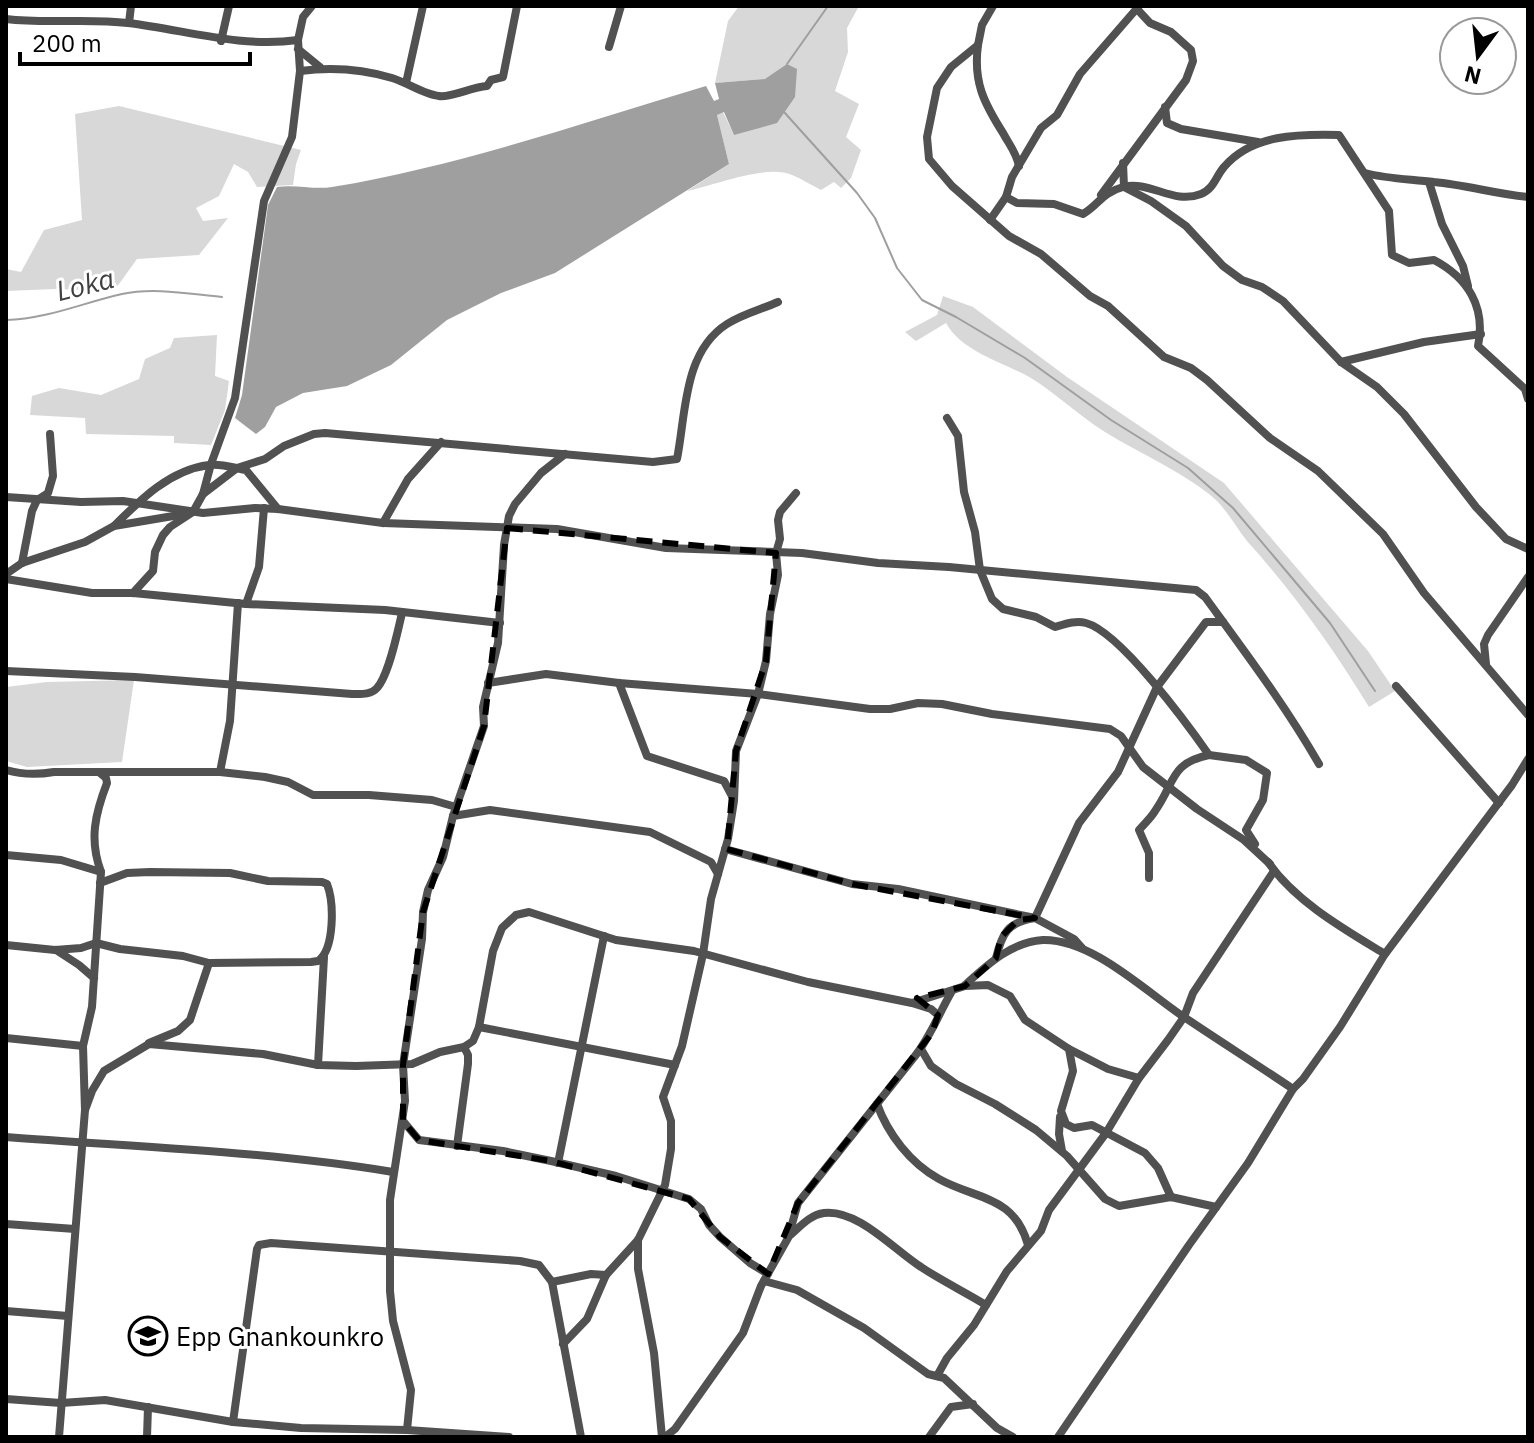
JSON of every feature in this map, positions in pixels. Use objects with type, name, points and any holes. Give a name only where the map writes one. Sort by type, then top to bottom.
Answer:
[{"type":"street","points":[[129,23],[131,6]]},
{"type":"street","points":[[221,41],[229,6]]},
{"type":"street","points":[[133,593],[153,571],[155,552],[163,535],[193,512],[203,494],[235,398],[265,195],[292,137],[300,71],[298,45],[303,17],[312,6]]},
{"type":"street","points":[[406,83],[423,6]]},
{"type":"street","points":[[300,71],[320,67],[360,71],[445,96],[472,87],[487,86],[497,77],[503,77],[517,6]]},
{"type":"street","points":[[609,47],[621,6]]},
{"type":"street","points":[[993,6],[982,25],[975,68],[982,96],[1016,151],[1019,166]]},
{"type":"street","points":[[990,220],[1006,197],[1012,177],[1041,128],[1057,115],[1080,74],[1138,8],[1150,23],[1171,32],[1191,50],[1193,61],[1186,80],[1089,210],[1083,214],[1054,204],[1017,203],[1006,197]]},
{"type":"street","points":[[6,19],[47,23],[77,20],[129,23],[221,41],[298,45],[320,67]]},
{"type":"street","points":[[978,45],[951,67],[937,88],[926,148],[929,159],[952,186],[1009,236],[1041,254],[1090,296],[1108,306],[1164,357],[1191,368],[1207,380],[1270,438],[1318,471],[1383,534],[1424,593],[1528,715]]},
{"type":"street","points":[[1165,107],[1167,123],[1181,129],[1258,142],[1305,134],[1339,135],[1389,211],[1392,255],[1409,263],[1434,260],[1469,286]]},
{"type":"street","points":[[1097,200],[1124,187],[1136,185],[1170,196],[1200,194],[1210,189],[1235,156],[1258,142]]},
{"type":"street","points":[[1123,163],[1124,187]]},
{"type":"street","points":[[1364,173],[1398,181],[1429,182],[1528,197]]},
{"type":"street","points":[[1429,182],[1442,224],[1463,266],[1478,314],[1481,334],[1478,346],[1525,389],[1528,399]]},
{"type":"street","points":[[1124,187],[1151,201],[1186,226],[1223,266],[1242,280],[1262,287],[1283,301],[1341,362],[1377,387],[1404,414],[1476,507],[1506,539],[1528,549]]},
{"type":"street","points":[[203,494],[237,468],[265,459],[284,446],[314,434],[338,433],[653,462],[677,459],[687,393],[703,349],[727,323],[778,302]]},
{"type":"street","points":[[1341,362],[1424,342],[1481,334]]},
{"type":"street","points":[[947,418],[958,436],[964,492],[975,532],[980,570],[992,599],[1003,609],[1036,617],[1055,627],[1071,622],[1088,623],[1113,640],[1157,687],[1209,755]]},
{"type":"street","points":[[22,563],[32,511],[37,500],[48,493],[53,476],[50,434]]},
{"type":"street","points":[[383,523],[408,479],[441,442]]},
{"type":"street","points":[[407,1430],[411,1390],[393,1321],[390,1200],[403,1121],[406,1085],[403,1065],[422,939],[423,912],[480,742],[488,683],[496,657],[503,553],[509,516],[541,473],[565,454]]},
{"type":"street","points":[[6,577],[22,563],[85,542],[114,526],[137,503],[172,477],[211,464],[246,470],[278,509]]},
{"type":"street","points":[[563,1344],[587,1319],[606,1275],[638,1240],[663,1190],[668,1172],[672,1131],[663,1097],[682,1046],[703,954],[711,899],[734,801],[736,751],[758,694],[766,661],[770,614],[778,575],[776,553],[780,539],[780,512],[796,493]]},
{"type":"street","points":[[6,497],[137,503],[193,512]]},
{"type":"street","points":[[114,526],[193,512],[264,508],[383,523],[557,529],[666,548],[802,553],[878,563],[1196,590],[1205,597],[1275,693],[1319,764]]},
{"type":"street","points":[[220,772],[227,743],[242,603],[259,567],[264,508]]},
{"type":"street","points":[[6,577],[92,593],[133,593],[500,623]]},
{"type":"street","points":[[1486,665],[1484,644],[1488,635],[1528,577]]},
{"type":"street","points":[[6,671],[369,693],[378,687],[402,613]]},
{"type":"street","points":[[1035,918],[1079,823],[1118,772],[1157,687],[1206,622],[1223,622]]},
{"type":"street","points":[[488,683],[546,674],[758,694],[870,709],[890,709],[918,703],[942,704],[992,714],[1110,729],[1121,736],[1143,767],[1197,809],[1244,840],[1298,895],[1385,954]]},
{"type":"street","points":[[619,683],[647,756],[724,781],[734,801]]},
{"type":"street","points":[[1396,686],[1499,803]]},
{"type":"street","points":[[1149,878],[1149,853],[1139,830],[1155,812],[1183,764],[1209,755],[1246,760],[1267,773],[1263,800],[1246,830],[1272,867]]},
{"type":"street","points":[[1058,1437],[1248,1163],[1293,1089],[1340,1027],[1385,954],[1499,803],[1528,759]]},
{"type":"street","points":[[6,770],[20,774],[220,772],[288,782],[313,795],[432,800],[455,811],[490,810],[650,832],[711,862],[718,874]]},
{"type":"street","points":[[59,1437],[83,1143],[83,1046],[92,1007],[101,872],[93,852],[95,825],[107,783],[100,773]]},
{"type":"street","points":[[725,849],[852,884],[898,889],[1035,918],[1074,939],[1085,951]]},
{"type":"street","points":[[6,855],[61,860],[101,872]]},
{"type":"street","points":[[937,1376],[947,1358],[974,1325],[1007,1271],[1041,1231],[1049,1210],[1106,1133],[1139,1078],[1184,1017],[1193,993],[1272,867]]},
{"type":"street","points":[[100,883],[127,873],[150,872],[230,873],[268,881],[322,882],[329,888],[331,906],[328,949],[324,957],[318,1065]]},
{"type":"street","points":[[149,1044],[263,1054],[318,1065],[412,1064],[440,1052],[464,1047],[473,1041],[479,1027],[493,951],[502,928],[516,915],[529,912],[604,936],[703,954],[808,982],[912,1003],[931,1009],[938,1015]]},
{"type":"street","points":[[996,958],[1001,937],[1018,920],[1035,918]]},
{"type":"street","points":[[558,1163],[604,936]]},
{"type":"street","points":[[965,986],[996,958],[1021,946],[1043,940],[1074,945],[1114,966],[1293,1089]]},
{"type":"street","points":[[6,945],[55,950],[81,948],[96,943],[209,963],[311,962],[324,957]]},
{"type":"street","points":[[55,950],[94,978]]},
{"type":"street","points":[[85,1110],[104,1071],[178,1031],[190,1020],[209,963]]},
{"type":"street","points":[[912,1003],[965,986],[988,985],[1010,996],[1025,1020],[1069,1049],[1108,1069],[1139,1078]]},
{"type":"street","points":[[638,1240],[638,1269],[654,1353],[664,1437],[675,1429],[743,1333],[766,1278],[788,1238],[798,1203],[921,1049],[952,991]]},
{"type":"street","points":[[479,1027],[675,1065]]},
{"type":"street","points":[[6,1038],[83,1046]]},
{"type":"street","points":[[457,1146],[468,1064],[464,1047]]},
{"type":"street","points":[[921,1049],[931,1066],[1036,1130],[1062,1152],[1105,1199],[1119,1206],[1171,1197],[1216,1207]]},
{"type":"street","points":[[1062,1152],[1059,1134],[1061,1113],[1073,1071],[1069,1049]]},
{"type":"street","points":[[877,1104],[887,1130],[915,1160],[936,1178],[998,1201],[1006,1207],[1025,1233],[1028,1245]]},
{"type":"street","points":[[1061,1113],[1066,1124],[1074,1128],[1092,1125],[1145,1153],[1158,1168],[1171,1197]]},
{"type":"street","points":[[403,1121],[419,1140],[503,1151],[558,1163],[689,1199],[701,1209],[720,1237],[766,1278],[817,1300],[864,1328],[928,1374],[944,1378],[997,1428],[1013,1437]]},
{"type":"street","points":[[6,1137],[244,1152],[393,1172]]},
{"type":"street","points":[[788,1238],[812,1216],[838,1214],[859,1223],[891,1243],[913,1263],[986,1305]]},
{"type":"street","points":[[6,1224],[75,1229]]},
{"type":"street","points":[[233,1422],[259,1245],[271,1243],[532,1262],[539,1265],[552,1282],[581,1437]]},
{"type":"street","points":[[552,1282],[591,1274],[606,1275]]},
{"type":"street","points":[[6,1311],[68,1316]]},
{"type":"street","points":[[6,1399],[61,1403],[105,1400],[233,1422],[335,1433],[407,1430],[509,1437]]},
{"type":"street","points":[[929,1437],[951,1407],[973,1404]]},
{"type":"street","points":[[147,1437],[148,1407]]},
{"type":"highlighted area","points":[[507,528],[776,553],[766,661],[736,751],[727,849],[852,884],[1035,918],[1018,920],[1001,937],[996,958],[965,986],[917,998],[938,1015],[932,1033],[798,1203],[768,1274],[720,1237],[689,1199],[551,1161],[419,1140],[403,1121],[403,1065],[423,912],[484,726]]},
{"type":"shaded area","points":[[739,6],[859,6],[847,28],[848,52],[835,91],[859,104],[846,137],[861,150],[851,178],[841,188],[834,182],[821,190],[792,175],[769,172],[687,191],[729,164],[717,115],[723,112],[734,135],[765,79],[715,83],[728,21]]},
{"type":"shaded area","points":[[787,64],[797,69],[795,97],[777,123],[734,135],[724,112],[717,115],[729,164],[555,273],[501,293],[447,320],[391,365],[347,386],[303,393],[276,407],[265,427],[256,434],[235,418],[242,395],[268,205],[277,187],[332,187],[427,168],[706,86],[714,101],[719,99],[715,83],[765,79]]},
{"type":"shaded area","points":[[119,106],[301,150],[293,185],[257,187],[248,172],[234,164],[219,196],[196,208],[203,221],[228,218],[199,255],[137,259],[114,291],[6,291],[6,269],[21,272],[44,230],[82,220],[75,114]]},
{"type":"shaded area","points":[[943,296],[973,307],[1067,377],[1224,483],[1368,651],[1395,691],[1369,707],[1296,600],[1225,510],[1197,485],[1105,432],[1031,378],[962,342],[946,323],[916,341],[905,332],[937,315]]},
{"type":"shaded area","points":[[217,335],[215,376],[229,381],[225,410],[211,445],[174,443],[174,436],[86,434],[85,418],[30,415],[32,396],[59,388],[101,395],[139,379],[145,359],[170,348],[174,338]]},
{"type":"shaded area","points":[[134,680],[122,762],[27,767],[6,761],[6,687],[47,682]]},
{"type":"waterway","points":[[787,64],[828,6]]},
{"type":"waterway","points":[[784,112],[857,193],[875,218],[897,268],[922,300],[1025,358],[1111,420],[1188,468],[1233,508],[1330,623],[1375,691]]},
{"type":"waterway","name":"Loka","points":[[6,320],[50,314],[134,292],[222,297]]},
{"type":"place","name":"Epp Gnankounkro","points":[[148,1336]]}]
